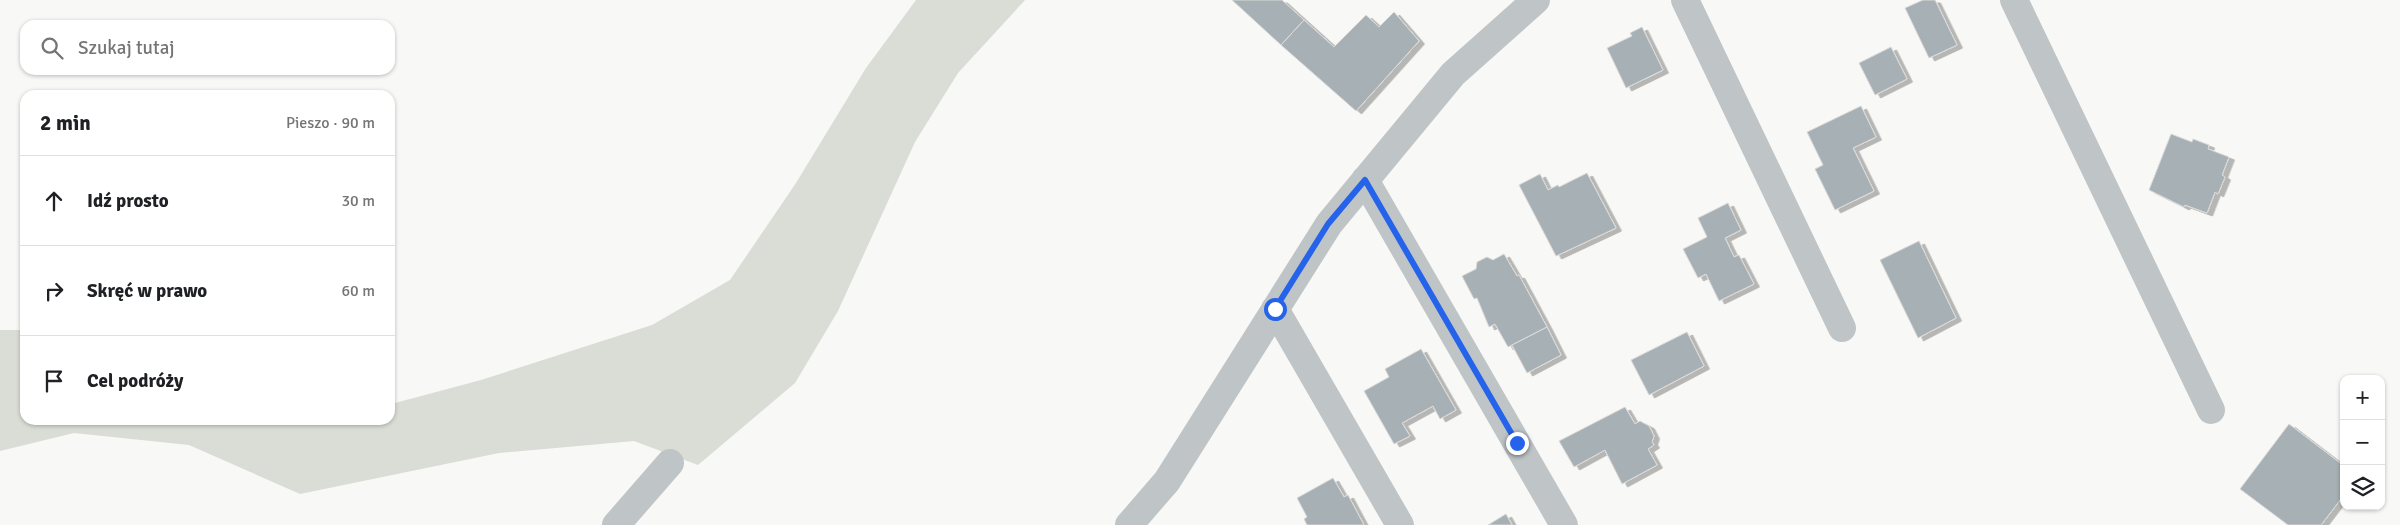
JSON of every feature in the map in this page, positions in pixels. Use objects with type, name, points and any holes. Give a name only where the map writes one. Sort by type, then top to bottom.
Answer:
[{"type":"street","points":[[1129,525],[1167,481],[1328,224],[1453,74],[1536,0]]},
{"type":"street","points":[[1685,0],[1842,328]]},
{"type":"street","points":[[2014,0],[2211,410]]},
{"type":"street","points":[[1365,180],[1564,525]]},
{"type":"street","points":[[1275,309],[1400,525]]},
{"type":"street","points":[[616,525],[670,463]]},
{"type":"shaded area","points":[[916,0],[1025,0],[958,73],[915,142],[838,311],[795,383],[698,465],[634,441],[499,453],[300,494],[189,445],[74,433],[0,451],[0,330],[20,330],[20,425],[395,425],[395,403],[481,380],[652,325],[730,280],[796,183],[866,68]]},
{"type":"building","points":[[1232,0],[1282,0],[1304,20],[1281,45]]},
{"type":"building","points":[[1923,0],[1935,0],[1957,45],[1929,58],[1905,8]]},
{"type":"building","points":[[1394,12],[1419,41],[1356,111],[1281,45],[1304,20],[1334,47],[1366,15],[1379,27]]},
{"type":"building","points":[[1642,27],[1663,70],[1626,88],[1607,48],[1632,36],[1630,33]]},
{"type":"building","points":[[1891,47],[1907,79],[1875,95],[1859,63]]},
{"type":"building","points":[[1861,106],[1876,137],[1853,148],[1874,191],[1835,210],[1815,169],[1823,165],[1807,132]]},
{"type":"building","points":[[2171,134],[2192,142],[2193,139],[2209,145],[2208,149],[2229,157],[2222,175],[2225,177],[2218,194],[2215,192],[2207,213],[2185,205],[2184,207],[2149,190]]},
{"type":"building","points":[[1587,173],[1616,228],[1556,256],[1519,185],[1540,174],[1548,190],[1558,185],[1559,187]]},
{"type":"building","points":[[1728,203],[1741,230],[1725,238],[1734,257],[1739,255],[1754,284],[1719,301],[1706,274],[1698,278],[1683,249],[1707,237],[1698,218]]},
{"type":"building","points":[[1919,241],[1956,318],[1918,338],[1880,260]]},
{"type":"building","points":[[1504,254],[1517,276],[1519,275],[1547,327],[1508,347],[1495,324],[1489,327],[1477,298],[1474,299],[1462,276],[1476,269],[1477,262],[1487,257],[1493,260]]},
{"type":"building","points":[[1547,327],[1561,355],[1527,373],[1512,345]]},
{"type":"building","points":[[1687,332],[1704,366],[1649,395],[1631,360]]},
{"type":"building","points":[[1421,349],[1456,410],[1440,419],[1433,406],[1402,423],[1410,436],[1394,444],[1364,391],[1389,377],[1385,369]]},
{"type":"building","points":[[1625,407],[1635,424],[1640,421],[1649,426],[1654,436],[1652,442],[1654,445],[1648,449],[1657,465],[1622,484],[1605,450],[1574,467],[1559,441]]},
{"type":"building","points":[[2289,424],[2340,463],[2340,500],[2321,525],[2288,525],[2240,489]]},
{"type":"building","points":[[1333,478],[1344,497],[1348,495],[1364,525],[1307,525],[1304,519],[1307,517],[1297,498]]},
{"type":"building","points":[[1506,514],[1512,525],[1488,525]]},
{"type":"route","points":[[1275,309],[1328,224],[1365,180],[1517,443]]}]
